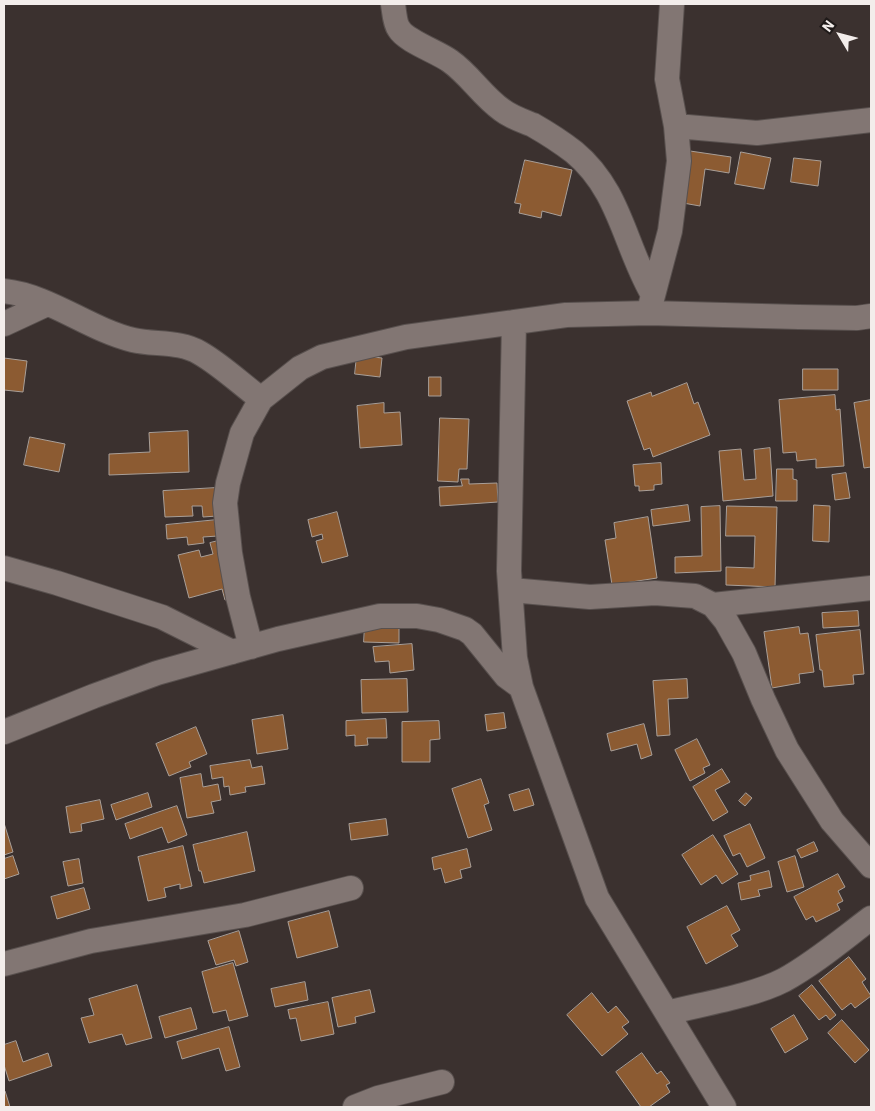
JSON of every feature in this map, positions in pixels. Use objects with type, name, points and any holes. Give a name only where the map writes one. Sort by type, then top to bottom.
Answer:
[{"type":"street","points":[[393,4],[398,29],[408,37],[449,60],[464,71],[487,99],[504,112],[554,137],[595,173],[624,226],[651,303]]},
{"type":"street","points":[[651,303],[670,231],[678,161],[676,126],[668,79],[672,4]]},
{"type":"street","points":[[676,126],[757,133],[871,120]]},
{"type":"street","points":[[4,291],[15,292],[47,304],[112,333],[155,344],[179,345],[199,353],[261,399]]},
{"type":"street","points":[[242,649],[238,597],[226,527],[225,503],[242,433],[261,399],[300,368],[322,357],[406,337],[651,303],[800,318],[871,316]]},
{"type":"street","points":[[4,324],[47,304]]},
{"type":"street","points":[[514,322],[509,571],[515,658],[521,687],[597,898],[724,1107]]},
{"type":"street","points":[[4,568],[162,617],[242,649]]},
{"type":"street","points":[[714,605],[871,588]]},
{"type":"street","points":[[511,590],[590,597],[655,593],[695,596],[714,605],[726,621],[744,653],[787,750],[832,821],[871,866]]},
{"type":"street","points":[[4,732],[157,673],[278,639],[380,616],[416,616],[439,620],[469,631],[506,676],[521,687]]},
{"type":"street","points":[[4,964],[91,941],[245,915],[351,888]]},
{"type":"street","points":[[667,1013],[755,992],[783,980],[824,954],[871,918]]},
{"type":"street","points":[[355,1107],[378,1098],[442,1082]]},
{"type":"building","points":[[690,151],[731,157],[729,173],[705,169],[700,206],[683,203]]},
{"type":"building","points":[[741,152],[771,158],[764,189],[735,184]]},
{"type":"building","points":[[794,158],[821,161],[818,186],[791,182]]},
{"type":"building","points":[[525,160],[572,170],[561,216],[542,211],[541,218],[519,213],[521,204],[515,203]]},
{"type":"building","points":[[357,355],[382,358],[380,377],[355,374]]},
{"type":"building","points":[[4,358],[27,361],[23,392],[4,390]]},
{"type":"building","points":[[803,369],[838,369],[838,390],[803,390]]},
{"type":"building","points":[[429,377],[441,377],[441,396],[429,396]]},
{"type":"building","points":[[687,383],[694,404],[698,402],[710,435],[653,457],[650,448],[644,450],[627,401],[651,392],[652,396]]},
{"type":"building","points":[[835,395],[836,410],[840,409],[844,466],[816,468],[816,459],[797,461],[796,452],[783,453],[779,400]]},
{"type":"building","points":[[871,400],[871,467],[864,468],[854,403]]},
{"type":"building","points":[[384,403],[384,413],[400,412],[402,445],[360,448],[357,406]]},
{"type":"building","points":[[440,418],[469,419],[467,469],[459,469],[458,482],[438,481]]},
{"type":"building","points":[[188,431],[189,472],[109,475],[109,454],[150,452],[149,433]]},
{"type":"building","points":[[30,437],[65,444],[59,472],[24,465]]},
{"type":"building","points":[[770,448],[773,496],[723,501],[719,451],[741,449],[744,480],[756,479],[754,450]]},
{"type":"building","points":[[661,463],[662,484],[654,485],[654,490],[639,491],[639,486],[635,486],[633,465]]},
{"type":"building","points":[[777,469],[793,469],[793,479],[797,480],[797,501],[776,501]]},
{"type":"building","points":[[846,473],[850,498],[835,500],[832,475]]},
{"type":"building","points":[[461,479],[469,479],[469,484],[497,483],[498,502],[440,506],[439,487],[462,486]]},
{"type":"building","points":[[216,488],[217,516],[203,517],[202,506],[192,506],[193,516],[165,517],[163,491]]},
{"type":"building","points":[[688,505],[690,521],[653,526],[651,510]]},
{"type":"building","points":[[814,505],[830,506],[829,542],[813,541]]},
{"type":"building","points":[[720,506],[721,571],[675,573],[675,557],[702,556],[701,507]]},
{"type":"building","points":[[727,506],[777,507],[775,587],[726,585],[726,567],[754,568],[755,536],[726,536]]},
{"type":"building","points":[[337,512],[348,556],[322,563],[316,541],[323,539],[322,534],[312,537],[308,520]]},
{"type":"building","points":[[648,517],[657,578],[612,585],[605,540],[616,538],[614,523]]},
{"type":"building","points":[[217,520],[218,536],[203,537],[204,543],[188,545],[187,537],[167,539],[166,525]]},
{"type":"building","points":[[226,539],[241,595],[225,600],[222,589],[189,598],[178,555],[199,550],[201,557],[213,554],[210,543]]},
{"type":"building","points":[[858,611],[859,626],[823,628],[822,613]]},
{"type":"building","points":[[365,625],[399,626],[399,643],[364,642]]},
{"type":"building","points":[[799,627],[800,634],[808,633],[814,672],[799,674],[800,683],[772,688],[764,632]]},
{"type":"building","points":[[860,630],[864,674],[853,675],[854,684],[824,687],[816,635]]},
{"type":"building","points":[[412,644],[414,670],[390,673],[389,661],[375,662],[373,647]]},
{"type":"building","points":[[407,679],[408,712],[362,713],[361,680]]},
{"type":"building","points":[[687,679],[688,698],[668,699],[670,735],[657,736],[653,681]]},
{"type":"building","points":[[504,713],[506,728],[487,731],[485,715]]},
{"type":"building","points":[[283,715],[288,749],[257,754],[252,720]]},
{"type":"building","points":[[386,719],[387,738],[367,738],[368,745],[355,746],[355,735],[346,736],[346,721]]},
{"type":"building","points":[[439,721],[440,739],[430,740],[430,762],[402,762],[402,722]]},
{"type":"building","points":[[644,724],[652,755],[641,759],[637,744],[611,751],[607,734]]},
{"type":"building","points":[[196,727],[207,754],[189,762],[191,767],[169,776],[156,744]]},
{"type":"building","points":[[697,739],[710,765],[703,768],[705,773],[690,781],[675,750]]},
{"type":"building","points":[[250,760],[252,768],[262,766],[265,784],[245,787],[246,792],[230,795],[229,786],[224,787],[223,777],[212,779],[210,766]]},
{"type":"building","points":[[722,769],[730,782],[715,790],[728,812],[713,821],[693,787]]},
{"type":"building","points":[[201,774],[203,787],[218,784],[221,800],[211,802],[214,813],[187,818],[180,778]]},
{"type":"building","points":[[481,779],[489,803],[484,805],[492,830],[468,838],[452,789]]},
{"type":"building","points":[[529,789],[534,805],[514,811],[509,795]]},
{"type":"building","points":[[148,793],[152,807],[116,820],[111,805]]},
{"type":"building","points":[[746,793],[752,798],[745,806],[739,801]]},
{"type":"building","points":[[100,800],[104,819],[81,824],[82,831],[70,833],[66,807]]},
{"type":"building","points":[[177,806],[187,835],[168,843],[162,827],[130,839],[125,824]]},
{"type":"building","points":[[386,819],[388,835],[351,840],[349,824]]},
{"type":"building","points":[[4,823],[13,852],[4,855]]},
{"type":"building","points":[[750,824],[765,858],[747,867],[740,853],[733,856],[724,836]]},
{"type":"building","points":[[247,832],[255,871],[204,883],[193,845]]},
{"type":"building","points":[[713,835],[738,874],[722,884],[716,875],[701,885],[682,855]]},
{"type":"building","points":[[814,842],[818,851],[801,858],[797,850]]},
{"type":"building","points":[[183,846],[192,886],[180,889],[180,884],[164,888],[166,897],[148,901],[138,857]]},
{"type":"building","points":[[467,849],[471,867],[460,870],[462,878],[445,883],[441,868],[434,870],[432,858]]},
{"type":"building","points":[[13,856],[19,874],[4,879],[4,859]]},
{"type":"building","points":[[795,856],[804,887],[787,892],[778,862]]},
{"type":"building","points":[[79,859],[83,883],[68,886],[63,862]]},
{"type":"building","points":[[769,871],[772,887],[758,890],[760,896],[741,900],[738,883],[751,880],[750,876]]},
{"type":"building","points":[[838,874],[845,887],[838,891],[843,901],[837,904],[840,910],[816,922],[813,916],[806,920],[794,897]]},
{"type":"building","points":[[84,888],[90,909],[57,919],[51,897]]},
{"type":"building","points":[[727,906],[740,930],[731,935],[738,946],[706,964],[687,927]]},
{"type":"building","points":[[329,911],[338,947],[297,958],[288,922]]},
{"type":"building","points":[[239,931],[248,962],[236,966],[234,960],[216,965],[208,941]]},
{"type":"building","points":[[849,957],[866,979],[862,982],[871,996],[855,1008],[851,1003],[842,1010],[819,981]]},
{"type":"building","points":[[233,963],[248,1016],[229,1021],[226,1010],[213,1013],[202,972]]},
{"type":"building","points":[[305,982],[308,1000],[275,1007],[271,989]]},
{"type":"building","points":[[137,985],[152,1038],[126,1045],[122,1034],[89,1043],[81,1018],[94,1015],[89,999]]},
{"type":"building","points":[[812,985],[836,1015],[830,1020],[826,1015],[819,1020],[799,996]]},
{"type":"building","points":[[370,990],[375,1012],[355,1017],[356,1023],[338,1027],[332,998]]},
{"type":"building","points":[[592,993],[608,1013],[616,1006],[629,1022],[622,1027],[628,1034],[602,1056],[567,1015]]},
{"type":"building","points":[[328,1002],[334,1034],[301,1041],[296,1018],[290,1019],[288,1010]]},
{"type":"building","points":[[191,1008],[197,1029],[165,1038],[159,1017]]},
{"type":"building","points":[[794,1015],[808,1039],[785,1053],[771,1029]]},
{"type":"building","points":[[842,1020],[869,1050],[855,1063],[828,1033]]},
{"type":"building","points":[[229,1027],[240,1067],[226,1071],[219,1048],[182,1059],[177,1042]]},
{"type":"building","points":[[16,1041],[23,1062],[48,1053],[52,1066],[9,1081],[4,1065],[4,1045]]},
{"type":"building","points":[[642,1053],[657,1074],[661,1071],[670,1083],[666,1085],[670,1092],[649,1107],[641,1107],[616,1072]]},
{"type":"building","points":[[5,1091],[10,1107],[4,1107]]}]
